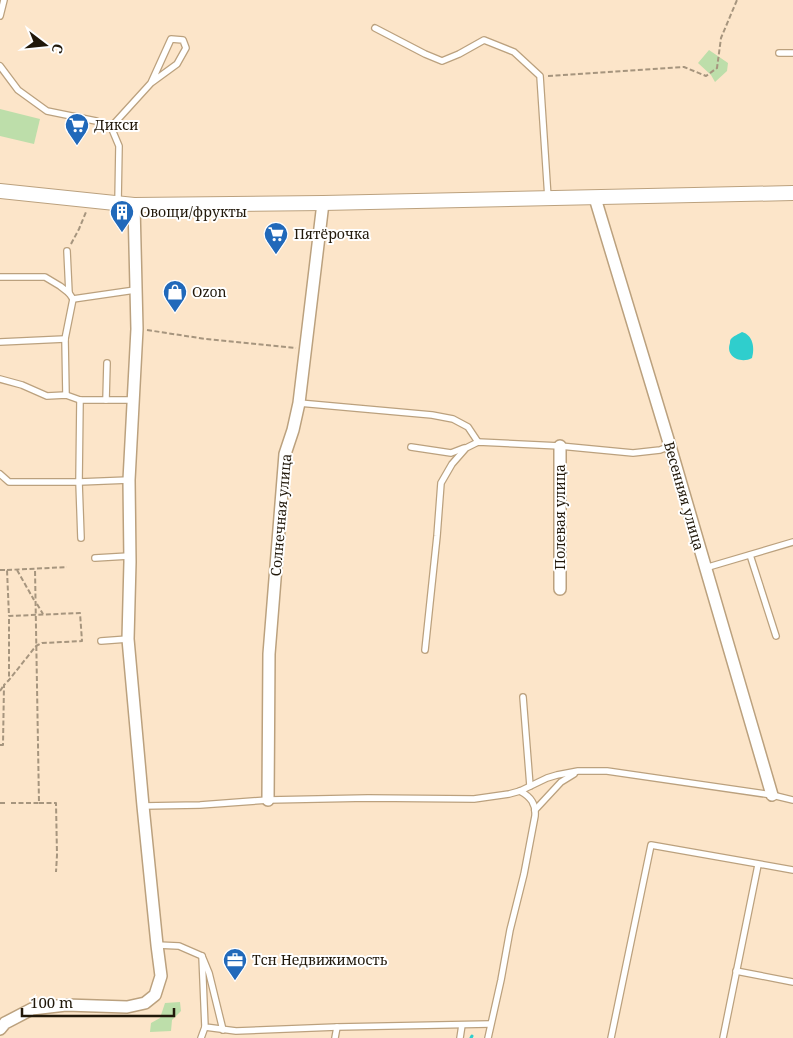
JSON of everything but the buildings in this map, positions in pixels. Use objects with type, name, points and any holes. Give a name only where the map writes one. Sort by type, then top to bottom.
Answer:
[{"type":"street","points":[[0,191],[134,205],[323,204],[793,193]]},
{"type":"street","name":"Весенняя улица","points":[[595,198],[670,446],[772,796]]},
{"type":"street","name":"Солнечная улица","points":[[268,800],[270,654],[285,454],[299,403],[323,204]]},
{"type":"street","points":[[0,1028],[5,1023],[32,1009],[66,1005],[127,1007],[145,1003],[155,995],[161,976],[128,639],[129,480],[137,329],[134,205]]},
{"type":"street","name":"Полевая улица","points":[[560,446],[560,589]]},
{"type":"lane","points":[[0,16],[4,0]]},
{"type":"lane","points":[[375,28],[442,61],[484,40],[514,52],[540,76],[548,198]]},
{"type":"lane","points":[[111,127],[151,83],[177,64],[186,48],[183,40],[171,39],[151,83]]},
{"type":"lane","points":[[779,53],[793,53]]},
{"type":"lane","points":[[0,66],[18,90],[47,111],[96,121],[111,127],[119,146],[118,202]]},
{"type":"lane","points":[[67,251],[68,293]]},
{"type":"lane","points":[[0,277],[45,276],[60,286],[73,299],[66,339],[66,395]]},
{"type":"lane","points":[[73,299],[135,290]]},
{"type":"lane","points":[[0,342],[66,339]]},
{"type":"lane","points":[[106,400],[107,363]]},
{"type":"lane","points":[[0,379],[22,385],[46,396],[66,395],[80,400],[133,400]]},
{"type":"lane","points":[[80,400],[79,482],[81,538]]},
{"type":"lane","points":[[299,403],[453,418],[468,428],[478,442]]},
{"type":"lane","points":[[411,447],[451,453],[478,442],[560,446],[633,453],[660,450],[670,446]]},
{"type":"lane","points":[[424,650],[441,483],[452,464],[466,448]]},
{"type":"lane","points":[[0,474],[9,482],[129,480]]},
{"type":"lane","points":[[705,568],[793,542]]},
{"type":"lane","points":[[750,555],[776,636]]},
{"type":"lane","points":[[95,558],[130,556]]},
{"type":"lane","points":[[101,641],[128,639]]},
{"type":"lane","points":[[523,697],[530,786]]},
{"type":"lane","points":[[143,806],[200,805],[268,800],[368,798],[474,799],[509,794],[520,791],[547,778],[578,771],[607,772],[793,800]]},
{"type":"lane","points":[[536,810],[561,782],[578,771]]},
{"type":"lane","points":[[488,1038],[536,810],[534,802],[520,791]]},
{"type":"lane","points":[[611,1038],[651,845],[793,870]]},
{"type":"lane","points":[[723,1038],[758,865]]},
{"type":"lane","points":[[157,945],[179,946],[202,956],[209,974],[223,1030]]},
{"type":"lane","points":[[201,1038],[205,1027],[202,956]]},
{"type":"lane","points":[[736,971],[793,982]]},
{"type":"lane","points":[[205,1027],[236,1031],[490,1024]]},
{"type":"lane","points":[[460,1038],[462,1025]]},
{"type":"lane","points":[[335,1038],[337,1027]]},
{"type":"path","points":[[540,76],[684,67],[706,76],[717,68],[721,38],[737,0]]},
{"type":"path","points":[[67,251],[79,230],[91,200]]},
{"type":"path","points":[[137,329],[206,339],[305,349]]},
{"type":"path","points":[[0,570],[67,567]]},
{"type":"path","points":[[35,569],[39,803]]},
{"type":"path","points":[[7,570],[9,680]]},
{"type":"path","points":[[16,570],[43,614]]},
{"type":"path","points":[[0,691],[36,646],[42,643],[82,641],[80,613],[9,616]]},
{"type":"path","points":[[0,745],[3,745],[4,685]]},
{"type":"path","points":[[0,803],[5,803]]},
{"type":"path","points":[[11,803],[56,803],[56,872]]},
{"type":"green space","points":[[709,50],[728,63],[727,71],[715,82],[711,75],[698,63]]},
{"type":"green space","points":[[0,109],[40,119],[34,144],[0,136]]},
{"type":"green space","points":[[180,1002],[181,1011],[172,1020],[171,1031],[150,1032],[151,1023],[160,1018],[165,1003]]},
{"type":"water","points":[[742,332],[749,336],[753,346],[752,358],[748,360],[735,358],[729,348],[730,340]]},
{"type":"place","name":"Дикси","points":[[77,146]]},
{"type":"place","name":"Овощи/фрукты","points":[[122,233]]},
{"type":"place","name":"Пятёрочка","points":[[276,255]]},
{"type":"place","name":"Ozon","points":[[175,313]]},
{"type":"place","name":"Тсн Недвижимость","points":[[235,981]]}]
